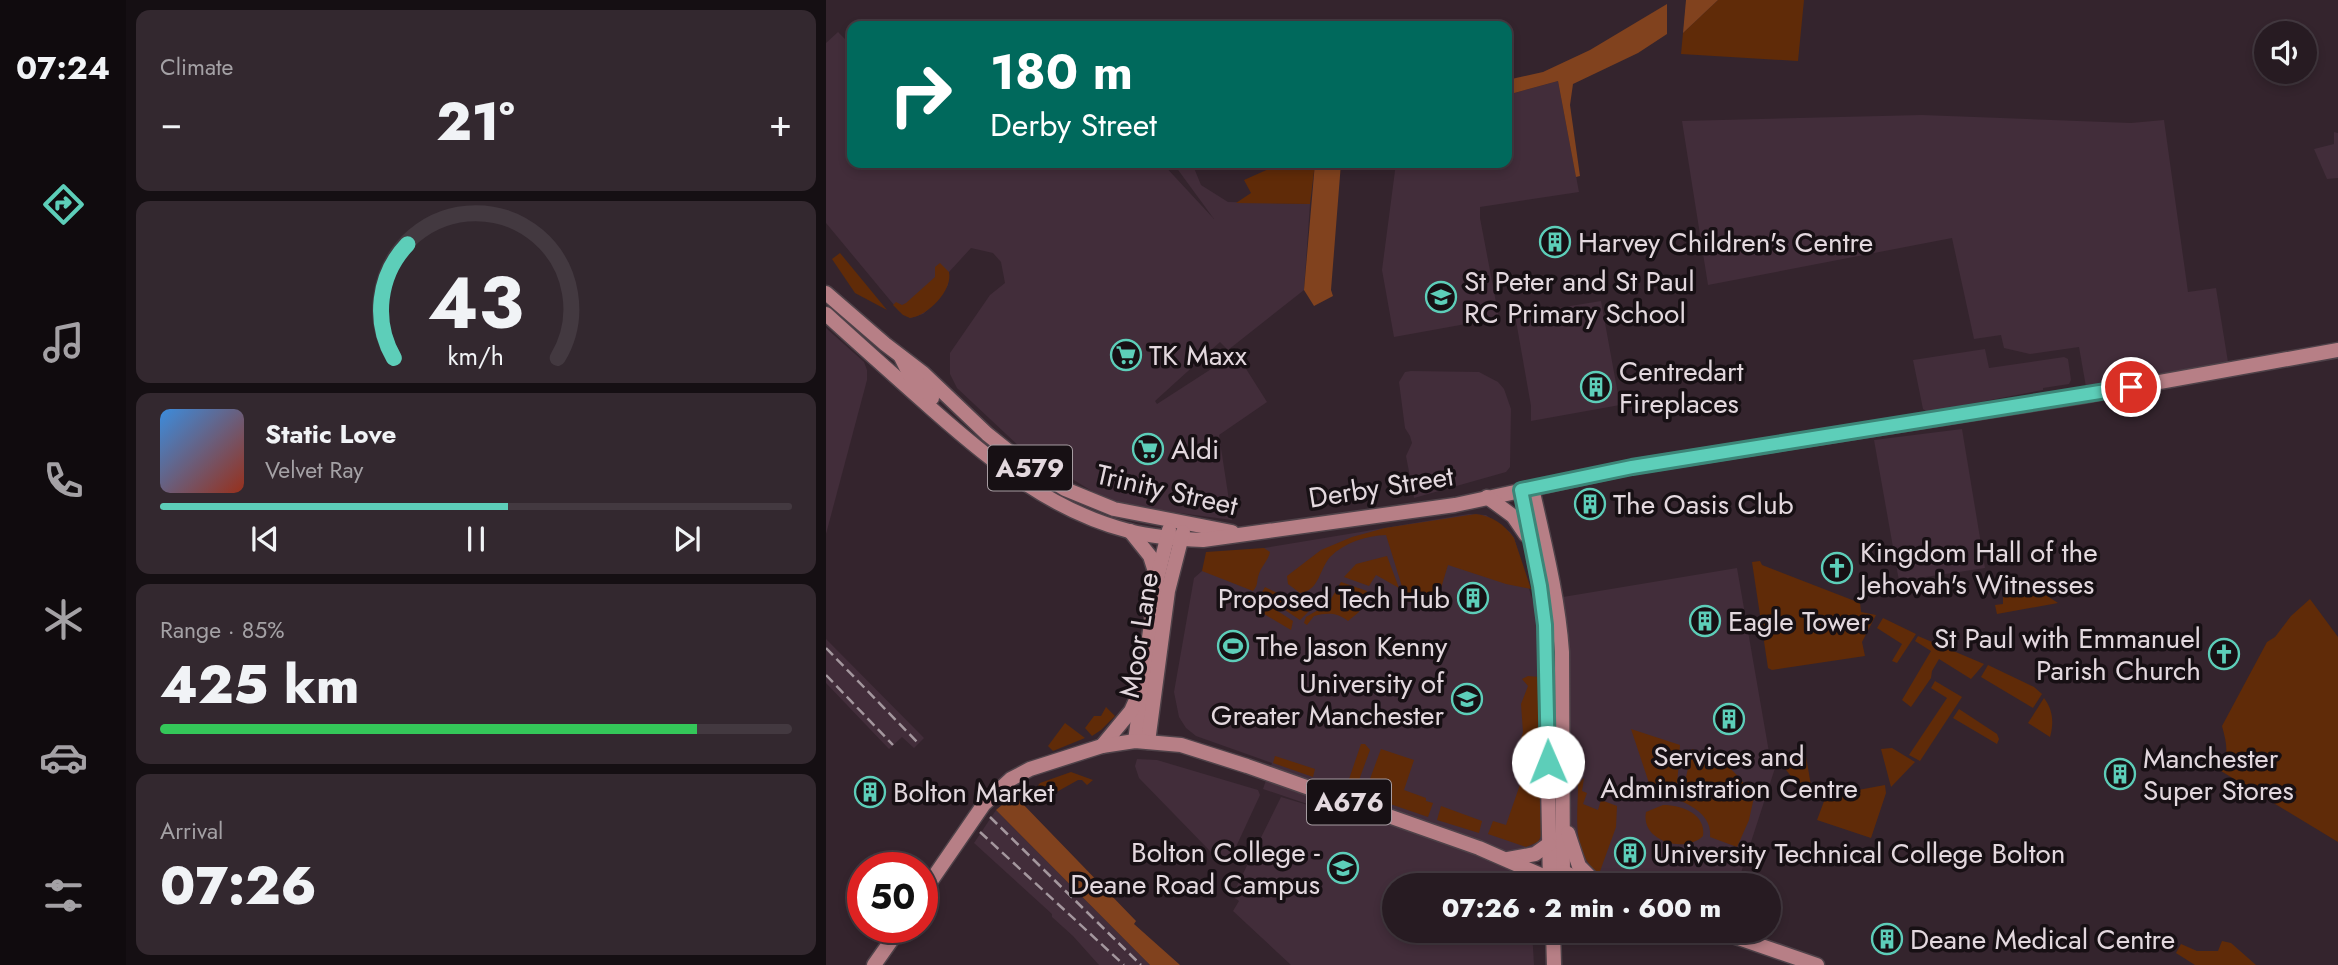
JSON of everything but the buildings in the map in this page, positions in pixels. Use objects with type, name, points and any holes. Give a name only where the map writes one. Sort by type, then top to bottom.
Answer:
[{"type":"main road","name":"Trinity Street","points":[[826,293],[916,367],[1022,463],[1065,489],[1114,509],[1244,534]]},
{"type":"main road","name":"Trinity Street","points":[[826,314],[989,459],[1032,489],[1077,512],[1130,531],[1203,540],[1244,534]]},
{"type":"main road","name":"Derby Street","points":[[1244,534],[1455,505],[1632,467],[2082,396],[2338,350]]},
{"type":"main road","points":[[901,356],[910,375],[951,418],[969,442]]},
{"type":"main road","points":[[1526,489],[1531,545],[1545,625],[1549,844],[1557,873]]},
{"type":"main road","points":[[1526,489],[1560,621],[1563,818],[1559,873]]},
{"type":"main road","points":[[1484,498],[1513,516],[1531,545]]},
{"type":"main road","name":"Moor Lane","points":[[1141,742],[1178,523]]},
{"type":"main road","points":[[1130,531],[1150,556],[1157,579]]},
{"type":"main road","name":"Moor Lane","points":[[1141,742],[1141,690],[1157,579],[1175,538]]},
{"type":"main road","points":[[1101,746],[1130,711],[1141,690]]},
{"type":"main road","name":"A676","points":[[938,871],[984,804],[1011,779],[1030,769],[1101,746],[1141,742],[1181,745],[1247,766],[1542,873]]},
{"type":"main road","points":[[1563,818],[1579,866],[1586,873]]},
{"type":"main road","points":[[1508,859],[1535,854],[1549,844]]},
{"type":"main road","points":[[874,965],[889,943]]},
{"type":"main road","points":[[1553,943],[1554,965]]},
{"type":"main road","points":[[1753,943],[1817,965]]},
{"type":"shaded area","points":[[1686,0],[1718,0],[1683,33]]},
{"type":"shaded area","points":[[1718,0],[1804,0],[1798,61],[1681,54],[1683,33]]},
{"type":"shaded area","points":[[1667,4],[1667,34],[1638,53],[1573,84],[1570,105],[1580,176],[1576,177],[1558,81],[1512,94],[1512,79],[1543,72],[1590,50]]},
{"type":"shaded area","points":[[838,32],[847,41],[847,168],[1167,168],[1214,219],[1177,168],[1194,168],[1201,185],[1228,202],[1310,204],[1304,290],[1228,350],[1220,342],[1155,401],[1157,404],[1236,353],[1267,402],[1219,435],[1232,520],[1113,504],[1020,447],[957,388],[950,374],[950,353],[990,295],[1005,283],[1001,262],[993,253],[971,248],[949,272],[948,285],[936,302],[923,314],[910,318],[899,311],[826,223],[826,43]]},
{"type":"shaded area","points":[[1558,81],[1579,192],[1480,207],[1499,318],[1394,337],[1382,270],[1395,168],[1512,168],[1512,94]]},
{"type":"shaded area","points":[[1922,115],[2131,123],[2164,120],[2188,292],[2216,288],[2228,362],[2086,387],[2079,347],[2030,354],[2004,348],[2001,335],[1974,339],[1952,238],[1708,285],[1682,121]]},
{"type":"shaded area","points":[[2334,132],[2338,133],[2338,178],[2327,179],[2314,149],[2334,144]]},
{"type":"shaded area","points":[[1271,168],[1314,168],[1310,204],[1236,203],[1251,193],[1244,180]]},
{"type":"shaded area","points":[[1315,168],[1341,168],[1331,290],[1333,296],[1314,306],[1304,290]]},
{"type":"shaded area","points":[[840,253],[887,310],[855,293],[832,259]]},
{"type":"shaded area","points":[[940,263],[949,272],[943,294],[931,307],[917,316],[910,318],[903,315],[893,305],[896,302],[902,305],[906,303],[935,277],[935,267]]},
{"type":"shaded area","points":[[1601,301],[1620,405],[1531,421],[1531,406],[1515,315]]},
{"type":"shaded area","points":[[826,328],[864,362],[867,380],[826,534]]},
{"type":"shaded area","points":[[1985,349],[1989,368],[2064,357],[2068,359],[2071,380],[2069,384],[2043,390],[1927,412],[1923,409],[1913,360]]},
{"type":"shaded area","points":[[1405,372],[1479,372],[1498,382],[1504,389],[1511,409],[1510,467],[1506,472],[1414,498],[1406,456],[1412,443],[1405,428],[1399,382]]},
{"type":"shaded area","points":[[1962,429],[1985,568],[1899,581],[1874,440]]},
{"type":"shaded area","name":"University of Greater Manchester","points":[[1469,514],[1486,515],[1510,532],[1533,602],[1737,568],[1770,758],[1777,762],[1741,873],[1595,873],[1583,857],[1534,845],[1526,848],[1527,873],[1382,873],[1382,943],[1533,943],[1534,965],[1291,965],[1233,911],[1239,901],[1232,896],[1281,797],[1328,811],[1263,789],[1272,763],[1196,736],[1186,728],[1179,717],[1174,692],[1194,578],[1222,558],[1264,548]]},
{"type":"shaded area","points":[[1476,514],[1497,522],[1514,538],[1531,589],[1506,584],[1448,565],[1435,608],[1407,601],[1386,535],[1356,541],[1342,547],[1330,557],[1315,584],[1306,591],[1300,593],[1288,584],[1287,576],[1321,550],[1352,537],[1385,528]]},
{"type":"shaded area","points":[[1264,548],[1270,552],[1253,591],[1202,571],[1206,552]]},
{"type":"shaded area","points":[[1387,556],[1399,588],[1376,575],[1369,586],[1344,577],[1356,564]]},
{"type":"shaded area","points":[[1760,561],[1762,565],[1860,603],[1861,612],[1876,615],[1862,642],[1865,656],[1772,670],[1768,668],[1752,562]]},
{"type":"shaded area","points":[[2015,578],[2058,603],[1997,614],[1995,605],[2003,604],[2003,587]]},
{"type":"shaded area","points":[[1341,582],[1367,591],[1359,612],[1348,621],[1327,614],[1314,616],[1307,625],[1304,623],[1306,617],[1328,604]]},
{"type":"shaded area","points":[[1265,587],[1298,603],[1307,602],[1309,611],[1300,620],[1261,594]]},
{"type":"shaded area","points":[[1227,592],[1270,606],[1293,621],[1291,630]]},
{"type":"shaded area","points":[[2310,599],[2338,637],[2338,842],[2221,771],[2226,749],[2222,726],[2267,642],[2275,637],[2291,616]]},
{"type":"shaded area","points":[[1883,618],[1916,634],[1897,663],[1892,661],[1902,644],[1877,628]]},
{"type":"shaded area","points":[[1918,636],[1984,664],[1971,679],[1939,659],[1931,678],[1911,707],[1902,700],[1931,651],[1915,641]]},
{"type":"shaded area","points":[[826,639],[924,738],[914,748],[902,737],[889,749],[826,683]]},
{"type":"shaded area","points":[[1988,665],[2034,687],[2042,694],[2033,708],[1981,677]]},
{"type":"shaded area","points":[[1528,676],[1539,677],[1542,834],[1538,842],[1526,847],[1488,834],[1493,821],[1506,825],[1533,747],[1520,742],[1523,732],[1521,704],[1528,686],[1522,679]]},
{"type":"shaded area","points":[[1935,681],[1962,697],[1920,761],[1909,755],[1947,698],[1931,688]]},
{"type":"shaded area","points":[[2044,698],[2052,717],[2050,737],[2028,723]]},
{"type":"shaded area","points":[[1106,707],[1115,716],[1092,736],[1085,728],[1094,716],[1101,716]]},
{"type":"shaded area","points":[[1959,709],[1997,734],[1997,744],[1953,718]]},
{"type":"shaded area","points":[[1065,723],[1085,738],[1053,751],[1048,746]]},
{"type":"shaded area","points":[[1631,729],[1680,745],[1676,800],[1655,801]]},
{"type":"shaded area","points":[[1361,744],[1365,744],[1370,750],[1355,791],[1327,781],[1328,779],[1347,785]]},
{"type":"shaded area","points":[[1892,748],[1915,762],[1891,787],[1881,749]]},
{"type":"shaded area","points":[[1381,749],[1414,760],[1404,790],[1433,803],[1428,817],[1364,795]]},
{"type":"shaded area","points":[[1692,749],[1728,767],[1754,797],[1749,820],[1737,847],[1710,837],[1706,819],[1681,801]]},
{"type":"shaded area","points":[[1275,756],[1315,769],[1313,777],[1273,763]]},
{"type":"shaded area","points":[[1806,756],[1811,786],[1796,783],[1784,767],[1787,759]]},
{"type":"shaded area","points":[[1137,759],[1157,760],[1258,790],[1260,795],[1228,864],[1210,851],[1139,778],[1135,766]]},
{"type":"shaded area","points":[[1071,772],[1093,780],[1087,785],[1078,780],[1053,794],[1050,788],[1037,794],[1036,788],[1040,783]]},
{"type":"shaded area","points":[[1584,778],[1582,791],[1587,793],[1583,804],[1598,810],[1601,800],[1617,806],[1616,827],[1599,873],[1590,865],[1580,845],[1577,821],[1578,784]]},
{"type":"shaded area","points":[[1885,785],[1886,793],[1871,838],[1817,820],[1826,796]]},
{"type":"shaded area","points":[[1009,799],[1019,800],[1136,921],[1134,924],[1180,965],[1150,965],[996,810]]},
{"type":"shaded area","points":[[1663,805],[1691,812],[1701,822],[1703,836],[1686,844],[1665,842],[1657,837],[1646,822],[1646,812]]},
{"type":"shaded area","points":[[1441,806],[1482,821],[1479,833],[1437,820]]},
{"type":"shaded area","points":[[996,810],[1150,965],[1099,965],[1052,914],[974,843]]},
{"type":"shaded area","points":[[2222,941],[2231,943],[2256,965],[2195,965],[2176,953],[2181,944],[2197,951],[2218,951]]},
{"type":"railway","points":[[826,648],[919,744]]},
{"type":"railway","points":[[826,675],[893,745]]},
{"type":"railway","points":[[990,817],[1141,965]]},
{"type":"railway","points":[[980,832],[1124,965]]},
{"type":"place","name":"Harvey Children's Centre","points":[[1555,242]]},
{"type":"place","name":"St Peter and St Paul RC Primary School","points":[[1441,297]]},
{"type":"place","name":"TK Maxx","points":[[1126,355]]},
{"type":"place","name":"Centredart Fireplaces","points":[[1596,387]]},
{"type":"place","name":"Aldi","points":[[1148,449]]},
{"type":"place","name":"The Oasis Club","points":[[1590,504]]},
{"type":"place","name":"Kingdom Hall of the Jehovah's Witnesses","points":[[1837,568]]},
{"type":"place","name":"Proposed Tech Hub","points":[[1473,598]]},
{"type":"place","name":"Eagle Tower","points":[[1705,621]]},
{"type":"place","name":"The Jason Kenny","points":[[1233,646]]},
{"type":"place","name":"St Paul with Emmanuel Parish Church","points":[[2224,654]]},
{"type":"place","name":"University of Greater Manchester","points":[[1467,699]]},
{"type":"place","name":"Services and Administration Centre","points":[[1729,719]]},
{"type":"place","name":"Manchester Super Stores","points":[[2120,774]]},
{"type":"place","name":"Bolton Market","points":[[870,792]]},
{"type":"place","name":"University Technical College Bolton","points":[[1630,853]]},
{"type":"place","name":"Bolton College - Deane Road Campus","points":[[1343,868]]},
{"type":"place","name":"Deane Medical Centre","points":[[1887,939]]},
{"type":"route","points":[[1548,762],[1545,625],[1521,490],[1632,467],[2131,387]]}]
